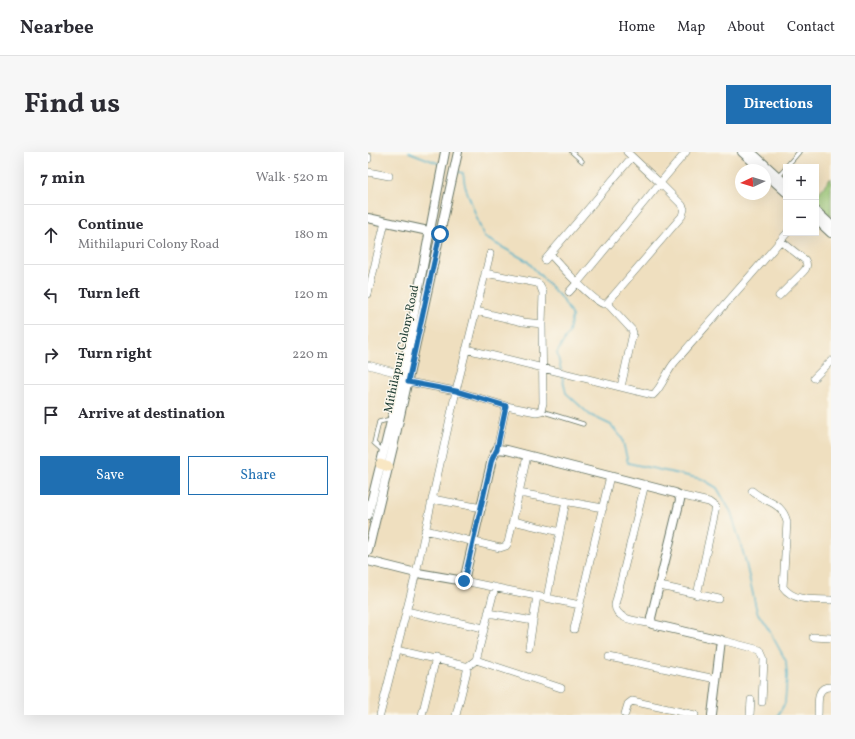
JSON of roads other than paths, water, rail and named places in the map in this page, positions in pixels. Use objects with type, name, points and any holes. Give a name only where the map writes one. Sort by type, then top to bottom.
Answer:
[{"type":"street","points":[[742,152],[755,164]]},
{"type":"street","points":[[751,152],[783,181]]},
{"type":"street","name":"Mithilapuri Colony Road","points":[[368,515],[370,494],[384,465],[383,451],[391,419],[404,379],[445,153]]},
{"type":"street","points":[[569,292],[685,153]]},
{"type":"street","name":"Mithilapuri Colony Road","points":[[368,551],[384,465],[458,154]]},
{"type":"street","points":[[545,260],[630,154],[682,205],[684,209],[682,216],[607,303],[602,304],[599,302],[550,254]]},
{"type":"street","points":[[368,172],[389,176]]},
{"type":"street","points":[[771,178],[783,189]]},
{"type":"street","points":[[819,214],[831,225]]},
{"type":"street","points":[[368,218],[440,234]]},
{"type":"street","points":[[368,294],[372,259],[385,222]]},
{"type":"street","points":[[819,222],[831,233]]},
{"type":"street","points":[[466,349],[653,395],[661,385],[673,363],[736,293],[784,236]]},
{"type":"street","points":[[779,296],[807,268],[807,263],[805,260],[780,241]]},
{"type":"street","points":[[380,715],[416,573],[456,391],[490,254]]},
{"type":"street","points":[[368,365],[404,379],[456,391],[506,406],[536,412],[541,411],[543,408],[543,293],[540,285],[537,283],[485,274]]},
{"type":"street","points":[[607,303],[632,330],[633,338],[621,387]]},
{"type":"street","points":[[476,311],[523,322],[542,324]]},
{"type":"street","points":[[814,378],[831,360]]},
{"type":"street","points":[[464,581],[482,508],[492,459],[497,449],[506,406]]},
{"type":"street","points":[[497,449],[507,450],[645,484],[709,502],[716,507],[697,594]]},
{"type":"street","points":[[425,530],[500,548],[506,546],[508,543],[527,456]]},
{"type":"street","points":[[574,629],[610,476]]},
{"type":"street","points":[[645,484],[615,605],[618,615],[760,650],[764,660],[762,702]]},
{"type":"street","points":[[752,491],[759,497],[780,506],[785,514],[787,522],[783,587],[787,592],[796,598],[831,600]]},
{"type":"street","points":[[519,493],[603,508]]},
{"type":"street","points":[[652,624],[651,618],[660,586],[680,495]]},
{"type":"street","points":[[432,499],[482,508]]},
{"type":"street","points":[[546,598],[566,501]]},
{"type":"street","points":[[512,521],[560,532]]},
{"type":"street","points":[[368,561],[416,573],[495,587],[580,605]]},
{"type":"street","points":[[660,586],[719,599]]},
{"type":"street","points":[[456,715],[467,667],[476,660],[495,587]]},
{"type":"street","points":[[529,647],[537,596]]},
{"type":"street","points":[[406,611],[484,628]]},
{"type":"street","points":[[488,613],[533,621]]},
{"type":"street","points":[[813,637],[831,638]]},
{"type":"street","points":[[712,715],[721,640]]},
{"type":"street","points":[[396,650],[436,658],[467,667]]},
{"type":"street","points":[[609,657],[716,679]]},
{"type":"street","points":[[422,715],[436,658]]},
{"type":"street","points":[[476,660],[561,688]]},
{"type":"street","points":[[818,715],[820,692],[822,688],[826,686],[831,687]]},
{"type":"street","points":[[750,715],[751,700]]},
{"type":"street","points":[[625,714],[628,704],[632,701],[695,715]]},
{"type":"lane","points":[[572,152],[582,161]]},
{"type":"lane","points":[[789,164],[799,152]]},
{"type":"lane","points":[[778,177],[783,171]]},
{"type":"lane","points":[[541,411],[583,424]]},
{"type":"waterway","points":[[409,152],[440,164]]},
{"type":"waterway","points":[[456,171],[463,173],[465,186],[484,237],[527,261],[563,300],[572,316],[569,332],[557,353],[561,370]]},
{"type":"waterway","points":[[562,376],[566,393],[590,415],[611,425],[622,438],[628,463],[702,479],[717,488],[731,512],[745,559],[757,612],[786,661],[787,676],[785,703],[778,715]]}]
